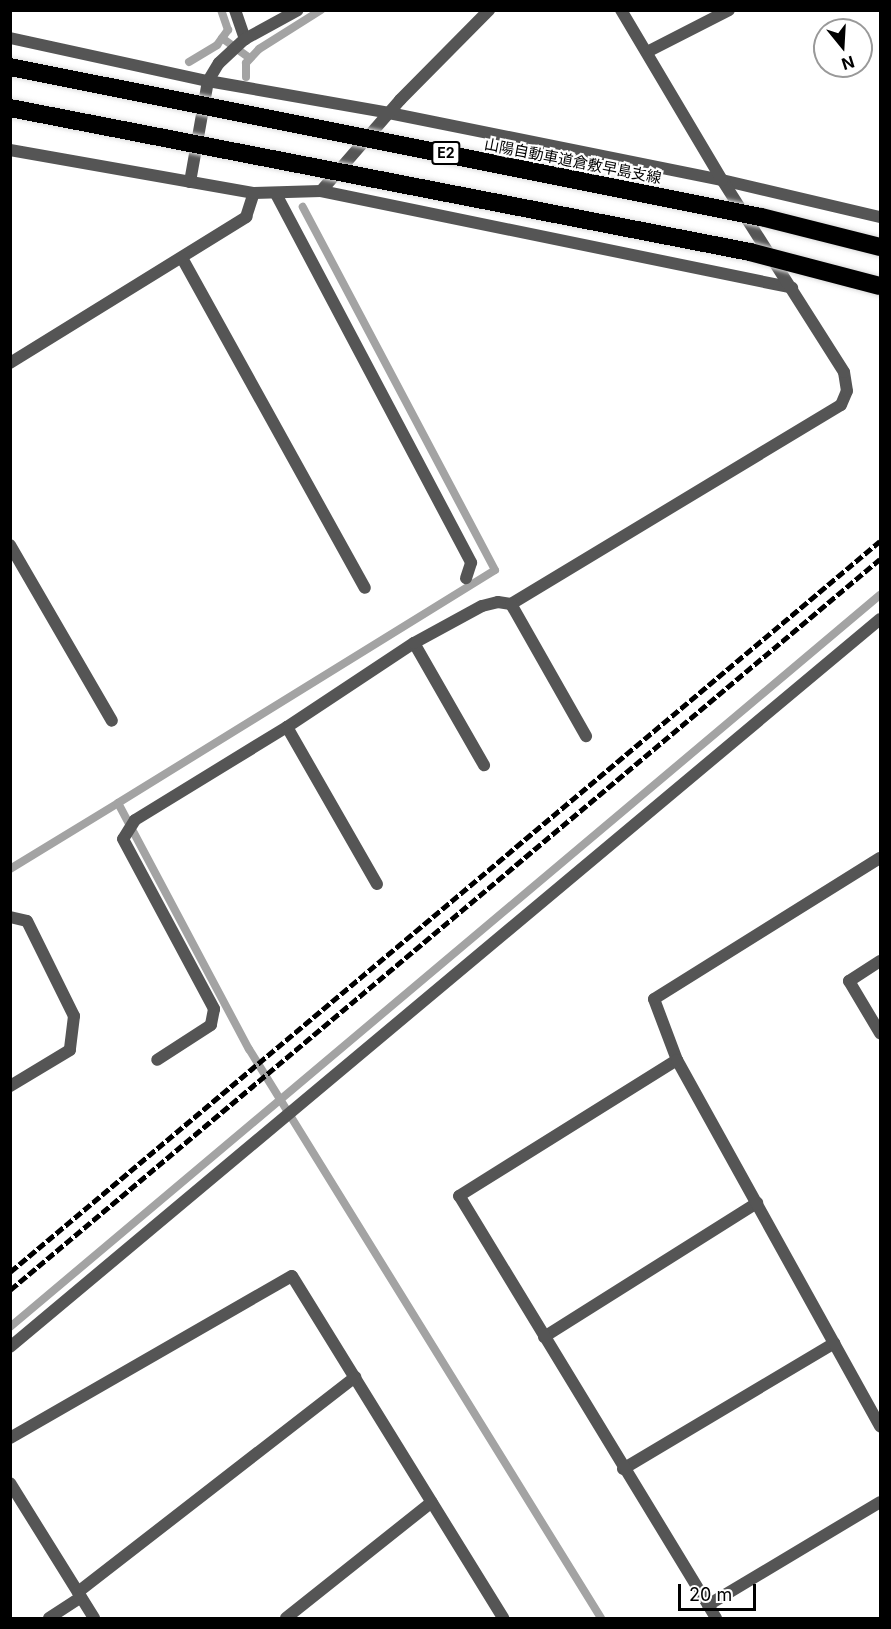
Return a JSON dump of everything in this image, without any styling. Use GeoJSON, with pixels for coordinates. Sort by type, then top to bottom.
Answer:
{"type":"FeatureCollection","features":[{"type":"Feature","properties":{"kind":"highway","name":"山陽自動車道倉敷早島支線"},"geometry":{"type":"LineString","coordinates":[[10,68],[749,214],[880,247]]}},
{"type":"Feature","properties":{"kind":"highway"},"geometry":{"type":"LineString","coordinates":[[10,108],[750,252],[880,286]]}},
{"type":"Feature","properties":{"kind":"street"},"geometry":{"type":"LineString","coordinates":[[235,10],[243,42]]}},
{"type":"Feature","properties":{"kind":"street"},"geometry":{"type":"LineString","coordinates":[[190,182],[208,81],[219,63],[243,42],[298,10]]}},
{"type":"Feature","properties":{"kind":"street"},"geometry":{"type":"LineString","coordinates":[[321,191],[389,113],[489,10]]}},
{"type":"Feature","properties":{"kind":"street"},"geometry":{"type":"LineString","coordinates":[[157,1059],[211,1025],[214,1009],[123,839],[135,820],[287,726],[414,643],[482,606],[498,602],[511,604],[841,405],[847,391],[844,372],[722,180],[621,10]]}},
{"type":"Feature","properties":{"kind":"street"},"geometry":{"type":"LineString","coordinates":[[647,52],[729,10]]}},
{"type":"Feature","properties":{"kind":"street"},"geometry":{"type":"LineString","coordinates":[[10,38],[208,81],[389,113],[722,180],[880,218]]}},
{"type":"Feature","properties":{"kind":"street"},"geometry":{"type":"LineString","coordinates":[[14,153],[254,194],[321,191],[792,288]]}},
{"type":"Feature","properties":{"kind":"street"},"geometry":{"type":"LineString","coordinates":[[10,363],[246,217],[254,194]]}},
{"type":"Feature","properties":{"kind":"street"},"geometry":{"type":"LineString","coordinates":[[276,194],[471,563],[466,578]]}},
{"type":"Feature","properties":{"kind":"street"},"geometry":{"type":"LineString","coordinates":[[182,258],[365,588]]}},
{"type":"Feature","properties":{"kind":"street"},"geometry":{"type":"LineString","coordinates":[[10,545],[112,721]]}},
{"type":"Feature","properties":{"kind":"street"},"geometry":{"type":"LineString","coordinates":[[511,604],[586,736]]}},
{"type":"Feature","properties":{"kind":"street"},"geometry":{"type":"LineString","coordinates":[[10,1347],[880,619]]}},
{"type":"Feature","properties":{"kind":"street"},"geometry":{"type":"LineString","coordinates":[[414,643],[484,765]]}},
{"type":"Feature","properties":{"kind":"street"},"geometry":{"type":"LineString","coordinates":[[287,726],[377,884]]}},
{"type":"Feature","properties":{"kind":"street"},"geometry":{"type":"LineString","coordinates":[[880,858],[654,999],[677,1060],[880,1426]]}},
{"type":"Feature","properties":{"kind":"street"},"geometry":{"type":"LineString","coordinates":[[10,917],[27,921],[74,1016],[69,1050],[10,1086]]}},
{"type":"Feature","properties":{"kind":"street"},"geometry":{"type":"LineString","coordinates":[[880,961],[849,981],[880,1033]]}},
{"type":"Feature","properties":{"kind":"street"},"geometry":{"type":"LineString","coordinates":[[677,1060],[459,1196],[623,1469],[716,1618]]}},
{"type":"Feature","properties":{"kind":"street"},"geometry":{"type":"LineString","coordinates":[[544,1337],[757,1203]]}},
{"type":"Feature","properties":{"kind":"street"},"geometry":{"type":"LineString","coordinates":[[10,1438],[291,1276],[503,1618]]}},
{"type":"Feature","properties":{"kind":"street"},"geometry":{"type":"LineString","coordinates":[[623,1469],[834,1343]]}},
{"type":"Feature","properties":{"kind":"street"},"geometry":{"type":"LineString","coordinates":[[49,1618],[355,1377]]}},
{"type":"Feature","properties":{"kind":"street"},"geometry":{"type":"LineString","coordinates":[[10,1484],[94,1618]]}},
{"type":"Feature","properties":{"kind":"street"},"geometry":{"type":"LineString","coordinates":[[286,1618],[432,1502]]}},
{"type":"Feature","properties":{"kind":"street"},"geometry":{"type":"LineString","coordinates":[[708,1605],[880,1502]]}},
{"type":"Feature","properties":{"kind":"waterway"},"geometry":{"type":"LineString","coordinates":[[189,62],[217,45],[228,30],[221,10]]}},
{"type":"Feature","properties":{"kind":"waterway"},"geometry":{"type":"LineString","coordinates":[[246,77],[246,63],[259,49],[321,10]]}},
{"type":"Feature","properties":{"kind":"waterway"},"geometry":{"type":"LineString","coordinates":[[222,38],[250,58]]}},
{"type":"Feature","properties":{"kind":"waterway"},"geometry":{"type":"LineString","coordinates":[[118,803],[495,570],[303,207]]}},
{"type":"Feature","properties":{"kind":"waterway"},"geometry":{"type":"LineString","coordinates":[[10,1327],[880,595]]}},
{"type":"Feature","properties":{"kind":"waterway"},"geometry":{"type":"LineString","coordinates":[[10,869],[118,803],[249,1049],[601,1618]]}},
{"type":"Feature","properties":{"kind":"railway"},"geometry":{"type":"LineString","coordinates":[[10,1272],[880,541]]}},
{"type":"Feature","properties":{"kind":"railway"},"geometry":{"type":"LineString","coordinates":[[10,1290],[880,559]]}}]}
